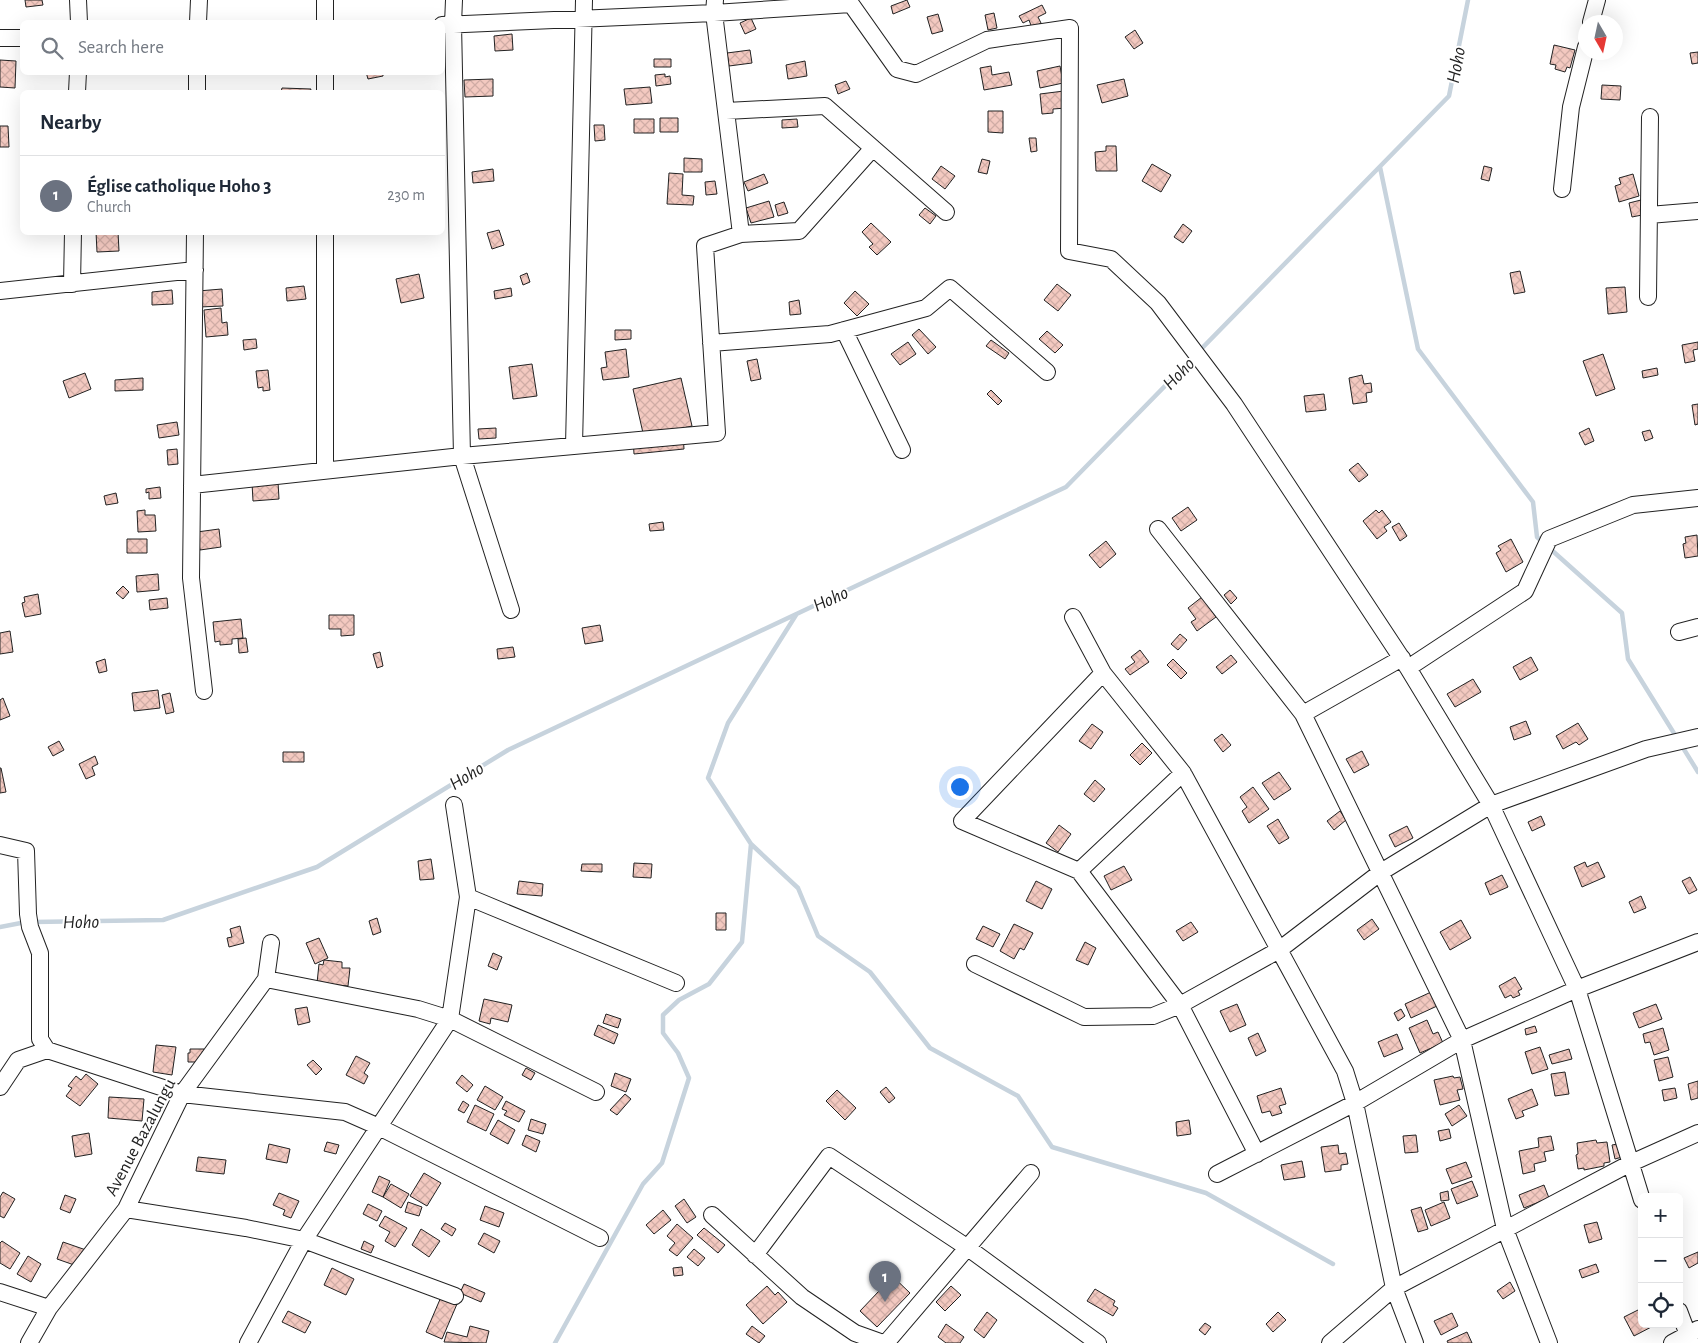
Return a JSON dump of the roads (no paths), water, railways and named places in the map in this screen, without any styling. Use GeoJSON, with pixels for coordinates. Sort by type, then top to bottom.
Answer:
{"type":"FeatureCollection","features":[{"type":"Feature","properties":{"kind":"street"},"geometry":{"type":"LineString","coordinates":[[78,0],[79,20]]}},
{"type":"Feature","properties":{"kind":"street"},"geometry":{"type":"LineString","coordinates":[[198,20],[199,0]]}},
{"type":"Feature","properties":{"kind":"street"},"geometry":{"type":"LineString","coordinates":[[325,0],[325,20]]}},
{"type":"Feature","properties":{"kind":"street"},"geometry":{"type":"LineString","coordinates":[[454,0],[448,24],[462,456],[511,610]]}},
{"type":"Feature","properties":{"kind":"street"},"geometry":{"type":"LineString","coordinates":[[574,446],[584,0]]}},
{"type":"Feature","properties":{"kind":"street"},"geometry":{"type":"LineString","coordinates":[[1594,15],[1597,0]]}},
{"type":"Feature","properties":{"kind":"street"},"geometry":{"type":"LineString","coordinates":[[448,24],[584,19],[715,6],[851,4],[897,69],[916,74],[988,40],[1070,28],[1069,251],[1111,259],[1158,303],[1234,404],[1405,663],[1491,805],[1577,989],[1629,1164],[1639,1193]]}},
{"type":"Feature","properties":{"kind":"street"},"geometry":{"type":"LineString","coordinates":[[715,6],[741,234]]}},
{"type":"Feature","properties":{"kind":"street"},"geometry":{"type":"LineString","coordinates":[[0,38],[20,38]]}},
{"type":"Feature","properties":{"kind":"street"},"geometry":{"type":"LineString","coordinates":[[1562,189],[1571,107],[1583,60]]}},
{"type":"Feature","properties":{"kind":"street"},"geometry":{"type":"LineString","coordinates":[[78,75],[78,90]]}},
{"type":"Feature","properties":{"kind":"street"},"geometry":{"type":"LineString","coordinates":[[197,90],[198,75]]}},
{"type":"Feature","properties":{"kind":"street"},"geometry":{"type":"LineString","coordinates":[[325,75],[325,90]]}},
{"type":"Feature","properties":{"kind":"street"},"geometry":{"type":"LineString","coordinates":[[726,111],[826,106],[946,212]]}},
{"type":"Feature","properties":{"kind":"street"},"geometry":{"type":"LineString","coordinates":[[1648,297],[1650,117]]}},
{"type":"Feature","properties":{"kind":"street"},"geometry":{"type":"LineString","coordinates":[[192,485],[462,456],[718,434],[706,246],[741,234],[799,231],[874,148]]}},
{"type":"Feature","properties":{"kind":"street"},"geometry":{"type":"LineString","coordinates":[[1649,215],[1698,211]]}},
{"type":"Feature","properties":{"kind":"street"},"geometry":{"type":"LineString","coordinates":[[72,284],[73,235]]}},
{"type":"Feature","properties":{"kind":"street"},"geometry":{"type":"LineString","coordinates":[[195,235],[191,578],[204,692]]}},
{"type":"Feature","properties":{"kind":"street"},"geometry":{"type":"LineString","coordinates":[[325,235],[325,471]]}},
{"type":"Feature","properties":{"kind":"street"},"geometry":{"type":"LineString","coordinates":[[0,291],[194,270]]}},
{"type":"Feature","properties":{"kind":"street"},"geometry":{"type":"LineString","coordinates":[[712,343],[830,334],[926,308],[950,288],[1047,372]]}},
{"type":"Feature","properties":{"kind":"street"},"geometry":{"type":"LineString","coordinates":[[844,330],[902,450]]}},
{"type":"Feature","properties":{"kind":"street"},"geometry":{"type":"LineString","coordinates":[[1303,714],[1405,663],[1525,591],[1547,544],[1633,505],[1698,498]]}},
{"type":"Feature","properties":{"kind":"street"},"geometry":{"type":"LineString","coordinates":[[1158,529],[1303,714],[1462,1040],[1505,1229],[1549,1343]]}},
{"type":"Feature","properties":{"kind":"street"},"geometry":{"type":"LineString","coordinates":[[1073,617],[1103,673],[1183,774],[1345,1071],[1355,1103],[1394,1288],[1415,1343]]}},
{"type":"Feature","properties":{"kind":"street"},"geometry":{"type":"LineString","coordinates":[[1679,632],[1698,627]]}},
{"type":"Feature","properties":{"kind":"street"},"geometry":{"type":"LineString","coordinates":[[1103,673],[962,821],[1079,871],[1180,1004],[1256,1154]]}},
{"type":"Feature","properties":{"kind":"street"},"geometry":{"type":"LineString","coordinates":[[975,964],[1084,1017],[1153,1016],[1180,1004],[1279,950],[1381,872],[1491,805],[1646,749],[1698,737]]}},
{"type":"Feature","properties":{"kind":"street"},"geometry":{"type":"LineString","coordinates":[[1079,871],[1183,774]]}},
{"type":"Feature","properties":{"kind":"street"},"geometry":{"type":"LineString","coordinates":[[248,1343],[304,1240],[450,1019],[468,897],[454,805]]}},
{"type":"Feature","properties":{"kind":"street"},"geometry":{"type":"LineString","coordinates":[[0,845],[26,851],[29,920],[40,953],[40,1039],[47,1050]]}},
{"type":"Feature","properties":{"kind":"street"},"geometry":{"type":"LineString","coordinates":[[468,897],[676,983]]}},
{"type":"Feature","properties":{"kind":"street"},"geometry":{"type":"LineString","coordinates":[[1217,1174],[1355,1103],[1462,1040],[1577,989],[1698,942]]}},
{"type":"Feature","properties":{"kind":"street","name":"Avenue Bazalungu"},"geometry":{"type":"LineString","coordinates":[[29,1343],[49,1308],[126,1209],[182,1094],[266,979],[271,943]]}},
{"type":"Feature","properties":{"kind":"street"},"geometry":{"type":"LineString","coordinates":[[266,979],[418,1008],[450,1019],[596,1092]]}},
{"type":"Feature","properties":{"kind":"street"},"geometry":{"type":"LineString","coordinates":[[0,1087],[18,1060],[47,1050],[182,1094],[345,1112],[379,1127],[600,1238]]}},
{"type":"Feature","properties":{"kind":"street"},"geometry":{"type":"LineString","coordinates":[[1330,1343],[1394,1288],[1629,1164],[1698,1133]]}},
{"type":"Feature","properties":{"kind":"street"},"geometry":{"type":"LineString","coordinates":[[755,1255],[829,1156],[968,1248],[1098,1343]]}},
{"type":"Feature","properties":{"kind":"street"},"geometry":{"type":"LineString","coordinates":[[712,1215],[802,1297],[855,1333],[884,1343],[1031,1173]]}},
{"type":"Feature","properties":{"kind":"street"},"geometry":{"type":"LineString","coordinates":[[126,1209],[246,1228],[304,1240],[455,1296]]}},
{"type":"Feature","properties":{"kind":"street"},"geometry":{"type":"LineString","coordinates":[[0,1292],[49,1308]]}},
{"type":"Feature","properties":{"kind":"street"},"geometry":{"type":"LineString","coordinates":[[1672,1343],[1692,1335],[1683,1318]]}},
{"type":"Feature","properties":{"kind":"waterway","name":"Hoho"},"geometry":{"type":"LineString","coordinates":[[33,922],[163,920],[317,867],[508,750],[1066,487],[1449,96],[1468,0]]}},
{"type":"Feature","properties":{"kind":"waterway"},"geometry":{"type":"LineString","coordinates":[[1380,167],[1418,349],[1533,502],[1537,537],[1622,613],[1628,659],[1698,772]]}},
{"type":"Feature","properties":{"kind":"waterway"},"geometry":{"type":"LineString","coordinates":[[796,615],[728,723],[708,778],[751,844],[798,888],[818,936],[870,972],[930,1048],[1018,1096],[1052,1147],[1206,1193],[1333,1264]]}},
{"type":"Feature","properties":{"kind":"waterway"},"geometry":{"type":"LineString","coordinates":[[555,1343],[643,1184],[662,1163],[689,1078],[678,1053],[663,1033],[663,1015],[679,1000],[709,984],[742,942],[751,844]]}},
{"type":"Feature","properties":{"kind":"waterway","name":"Hoho"},"geometry":{"type":"LineString","coordinates":[[0,927],[26,922]]}},
{"type":"Feature","properties":{"kind":"place","name":"Église catholique Hoho 3"},"geometry":{"type":"Point","coordinates":[885,1302]}}]}
